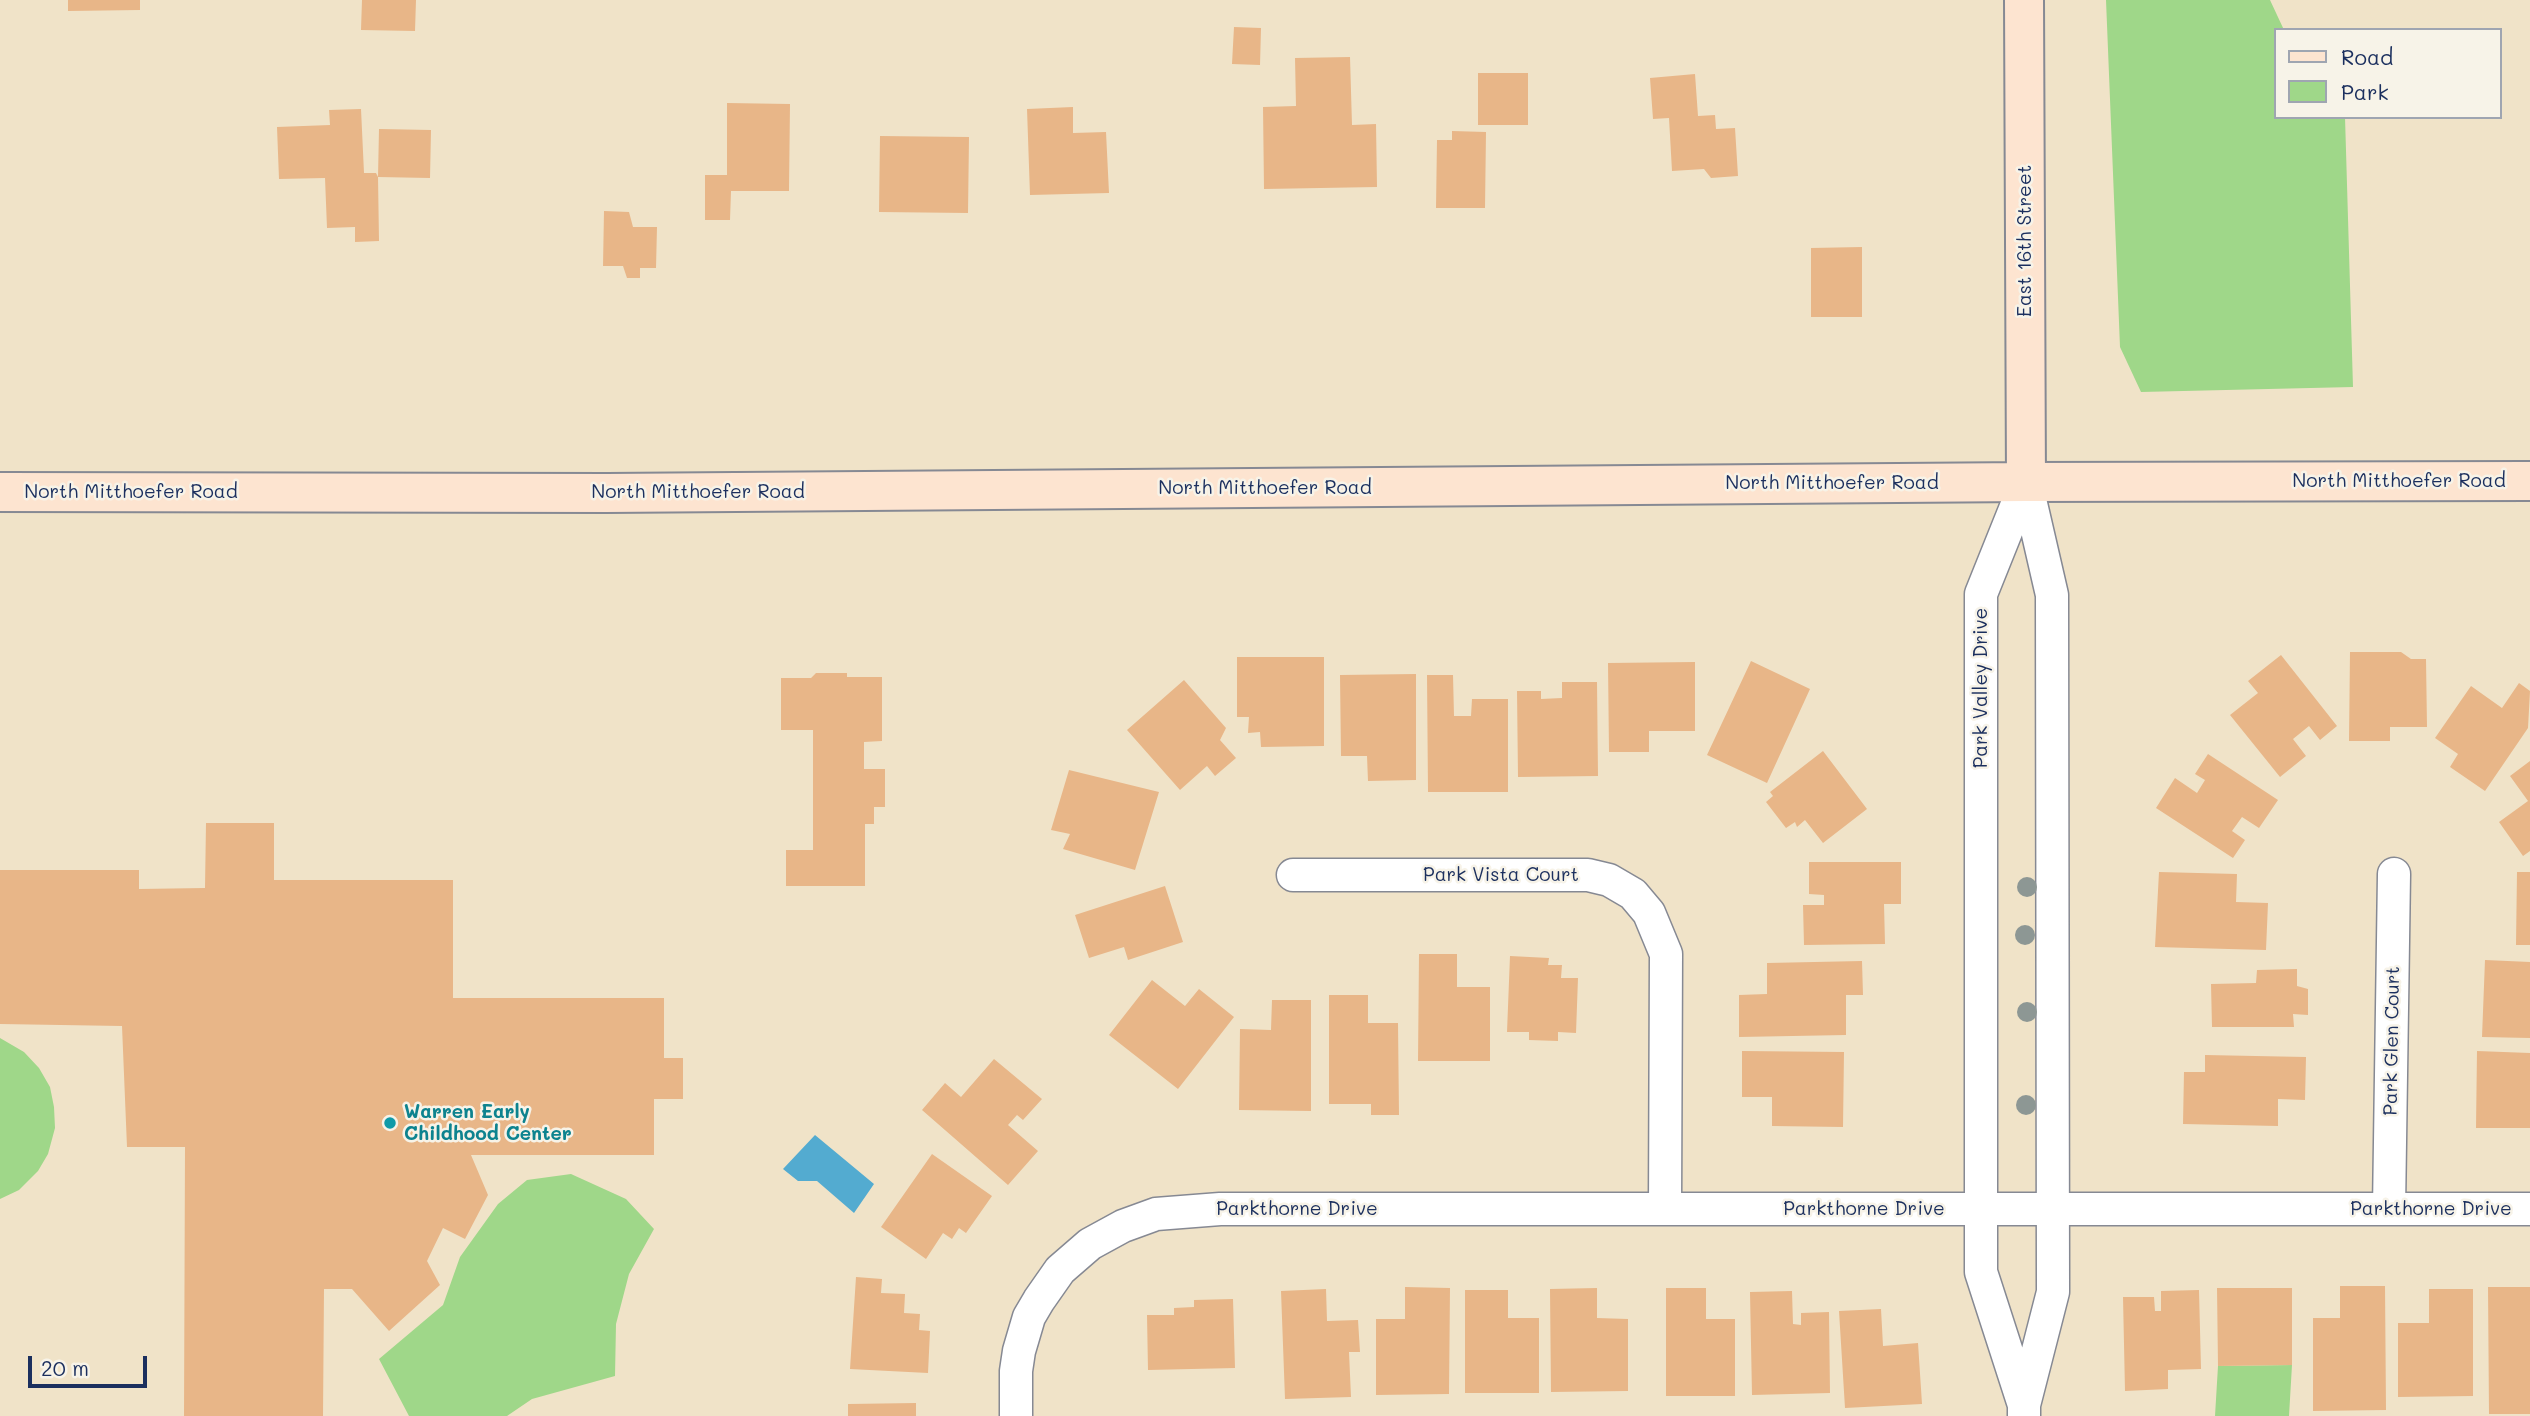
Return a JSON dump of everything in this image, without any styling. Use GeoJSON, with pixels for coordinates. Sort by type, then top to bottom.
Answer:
{"type":"FeatureCollection","features":[{"type":"Feature","properties":{"kind":"main road","name":"East 16th Street"},"geometry":{"type":"LineString","coordinates":[[2024,0],[2026,482]]}},
{"type":"Feature","properties":{"kind":"main road","name":"North Mitthoefer Road"},"geometry":{"type":"LineString","coordinates":[[0,492],[800,492],[2026,482],[2530,481]]}},
{"type":"Feature","properties":{"kind":"street","name":"Park Valley Drive"},"geometry":{"type":"LineString","coordinates":[[2024,1410],[2053,1293],[2052,595],[2026,482]]}},
{"type":"Feature","properties":{"kind":"street","name":"Park Valley Drive"},"geometry":{"type":"LineString","coordinates":[[2024,1410],[1981,1272],[1981,594],[2026,482]]}},
{"type":"Feature","properties":{"kind":"street","name":"Park Glen Court"},"geometry":{"type":"LineString","coordinates":[[2389,1209],[2394,874]]}},
{"type":"Feature","properties":{"kind":"street","name":"Park Vista Court"},"geometry":{"type":"LineString","coordinates":[[1293,875],[1588,875],[1609,880],[1633,894],[1649,913],[1666,954],[1665,1209]]}},
{"type":"Feature","properties":{"kind":"street","name":"Parkthorne Drive"},"geometry":{"type":"LineString","coordinates":[[1016,1416],[1016,1371],[1023,1334],[1039,1300],[1060,1270],[1090,1244],[1139,1219],[1156,1214],[1197,1209],[2530,1209]]}},
{"type":"Feature","properties":{"kind":"green space"},"geometry":{"type":"Polygon","coordinates":[[[2106,0],[2270,0],[2283,28],[2274,28],[2274,119],[2345,119],[2353,387],[2141,392],[2120,347],[2106,0]]]}},
{"type":"Feature","properties":{"kind":"green space"},"geometry":{"type":"Polygon","coordinates":[[[0,1038],[24,1052],[39,1068],[50,1087],[55,1128],[48,1154],[38,1171],[19,1190],[0,1199],[0,1038]]]}},
{"type":"Feature","properties":{"kind":"green space"},"geometry":{"type":"Polygon","coordinates":[[[571,1174],[626,1199],[654,1229],[629,1274],[616,1324],[615,1376],[532,1399],[507,1416],[409,1416],[379,1359],[443,1305],[460,1257],[498,1204],[527,1180],[571,1174]]]}},
{"type":"Feature","properties":{"kind":"green space"},"geometry":{"type":"Polygon","coordinates":[[[2292,1365],[2289,1416],[2215,1416],[2218,1366],[2292,1365]]]}},
{"type":"Feature","properties":{"kind":"water"},"geometry":{"type":"Polygon","coordinates":[[[815,1135],[874,1184],[854,1213],[817,1181],[798,1181],[783,1169],[815,1135]]]}},
{"type":"Feature","properties":{"kind":"building"},"geometry":{"type":"Polygon","coordinates":[[[68,0],[140,0],[140,10],[68,11],[68,0]]]}},
{"type":"Feature","properties":{"kind":"building"},"geometry":{"type":"Polygon","coordinates":[[[362,0],[416,0],[415,31],[361,30],[362,0]]]}},
{"type":"Feature","properties":{"kind":"building"},"geometry":{"type":"Polygon","coordinates":[[[1234,27],[1261,28],[1260,65],[1232,64],[1234,27]]]}},
{"type":"Feature","properties":{"kind":"building"},"geometry":{"type":"Polygon","coordinates":[[[1350,57],[1352,125],[1376,124],[1377,187],[1264,189],[1263,107],[1296,106],[1295,58],[1350,57]]]}},
{"type":"Feature","properties":{"kind":"building"},"geometry":{"type":"Polygon","coordinates":[[[1478,73],[1528,73],[1528,125],[1478,125],[1478,73]]]}},
{"type":"Feature","properties":{"kind":"building"},"geometry":{"type":"Polygon","coordinates":[[[1695,74],[1698,116],[1715,115],[1716,129],[1735,128],[1738,176],[1711,178],[1704,169],[1672,171],[1669,118],[1653,119],[1650,78],[1695,74]]]}},
{"type":"Feature","properties":{"kind":"building"},"geometry":{"type":"Polygon","coordinates":[[[727,103],[790,104],[789,191],[731,191],[730,220],[705,220],[705,175],[727,175],[727,103]]]}},
{"type":"Feature","properties":{"kind":"building"},"geometry":{"type":"Polygon","coordinates":[[[1073,107],[1073,133],[1106,132],[1109,193],[1030,195],[1027,109],[1073,107]]]}},
{"type":"Feature","properties":{"kind":"building"},"geometry":{"type":"Polygon","coordinates":[[[361,109],[364,173],[376,173],[378,177],[379,241],[355,242],[355,227],[327,228],[325,178],[279,179],[277,127],[330,125],[329,110],[361,109]]]}},
{"type":"Feature","properties":{"kind":"building"},"geometry":{"type":"Polygon","coordinates":[[[379,129],[431,130],[430,178],[378,177],[379,129]]]}},
{"type":"Feature","properties":{"kind":"building"},"geometry":{"type":"Polygon","coordinates":[[[1452,131],[1486,132],[1485,208],[1436,208],[1437,140],[1452,140],[1452,131]]]}},
{"type":"Feature","properties":{"kind":"building"},"geometry":{"type":"Polygon","coordinates":[[[880,136],[969,137],[968,213],[879,212],[880,136]]]}},
{"type":"Feature","properties":{"kind":"building"},"geometry":{"type":"Polygon","coordinates":[[[604,211],[629,212],[633,227],[657,227],[656,268],[640,268],[640,278],[627,278],[623,266],[603,266],[604,211]]]}},
{"type":"Feature","properties":{"kind":"building"},"geometry":{"type":"Polygon","coordinates":[[[1862,247],[1862,317],[1811,317],[1811,248],[1862,247]]]}},
{"type":"Feature","properties":{"kind":"building"},"geometry":{"type":"Polygon","coordinates":[[[2350,652],[2401,652],[2411,659],[2426,659],[2427,727],[2390,727],[2390,741],[2349,741],[2350,652]]]}},
{"type":"Feature","properties":{"kind":"building"},"geometry":{"type":"Polygon","coordinates":[[[2281,655],[2337,726],[2320,740],[2309,726],[2293,739],[2306,756],[2280,777],[2230,715],[2258,693],[2248,681],[2281,655]]]}},
{"type":"Feature","properties":{"kind":"building"},"geometry":{"type":"Polygon","coordinates":[[[1237,657],[1324,657],[1324,746],[1261,747],[1260,732],[1248,733],[1249,717],[1237,717],[1237,657]]]}},
{"type":"Feature","properties":{"kind":"building"},"geometry":{"type":"Polygon","coordinates":[[[1751,661],[1810,689],[1767,783],[1707,755],[1751,661]]]}},
{"type":"Feature","properties":{"kind":"building"},"geometry":{"type":"Polygon","coordinates":[[[1695,662],[1695,731],[1649,731],[1649,752],[1609,752],[1608,663],[1695,662]]]}},
{"type":"Feature","properties":{"kind":"building"},"geometry":{"type":"Polygon","coordinates":[[[816,673],[847,673],[847,677],[882,677],[882,741],[864,742],[864,769],[885,769],[885,807],[874,807],[874,824],[865,824],[865,886],[786,886],[786,850],[813,850],[813,730],[781,730],[781,678],[811,678],[816,673]]]}},
{"type":"Feature","properties":{"kind":"building"},"geometry":{"type":"Polygon","coordinates":[[[1416,674],[1416,780],[1368,781],[1367,756],[1341,756],[1340,675],[1416,674]]]}},
{"type":"Feature","properties":{"kind":"building"},"geometry":{"type":"Polygon","coordinates":[[[1427,675],[1453,675],[1454,716],[1471,716],[1472,699],[1508,699],[1508,792],[1428,792],[1427,675]]]}},
{"type":"Feature","properties":{"kind":"building"},"geometry":{"type":"Polygon","coordinates":[[[1184,680],[1226,728],[1220,740],[1236,758],[1215,776],[1207,766],[1180,790],[1127,730],[1184,680]]]}},
{"type":"Feature","properties":{"kind":"building"},"geometry":{"type":"Polygon","coordinates":[[[1562,682],[1597,682],[1598,776],[1518,777],[1517,691],[1541,691],[1541,699],[1562,698],[1562,682]]]}},
{"type":"Feature","properties":{"kind":"building"},"geometry":{"type":"Polygon","coordinates":[[[2519,683],[2530,691],[2528,728],[2485,791],[2450,767],[2458,754],[2435,738],[2471,686],[2502,708],[2519,683]]]}},
{"type":"Feature","properties":{"kind":"building"},"geometry":{"type":"Polygon","coordinates":[[[1823,751],[1867,809],[1823,843],[1805,820],[1797,827],[1795,822],[1786,828],[1766,802],[1773,796],[1770,792],[1823,751]]]}},
{"type":"Feature","properties":{"kind":"building"},"geometry":{"type":"Polygon","coordinates":[[[2208,754],[2278,800],[2259,828],[2242,817],[2232,831],[2245,840],[2233,858],[2156,808],[2175,778],[2197,793],[2205,780],[2195,774],[2208,754]]]}},
{"type":"Feature","properties":{"kind":"building"},"geometry":{"type":"Polygon","coordinates":[[[2530,761],[2530,851],[2523,856],[2499,822],[2528,801],[2510,776],[2530,761]]]}},
{"type":"Feature","properties":{"kind":"building"},"geometry":{"type":"Polygon","coordinates":[[[1069,770],[1159,792],[1135,870],[1063,849],[1070,834],[1051,830],[1069,770]]]}},
{"type":"Feature","properties":{"kind":"building","name":"Warren Early Childhood Center"},"geometry":{"type":"Polygon","coordinates":[[[206,823],[274,823],[274,880],[453,880],[453,998],[664,998],[664,1058],[683,1058],[683,1099],[654,1099],[654,1155],[471,1155],[488,1195],[465,1239],[443,1228],[427,1261],[440,1285],[389,1331],[352,1289],[324,1289],[323,1416],[184,1416],[185,1147],[127,1147],[122,1026],[0,1024],[0,870],[139,870],[139,889],[205,888],[206,823]]]}},
{"type":"Feature","properties":{"kind":"building"},"geometry":{"type":"Polygon","coordinates":[[[1809,862],[1901,862],[1901,904],[1884,904],[1885,944],[1804,945],[1803,905],[1824,905],[1824,895],[1809,894],[1809,862]]]}},
{"type":"Feature","properties":{"kind":"building"},"geometry":{"type":"Polygon","coordinates":[[[2159,872],[2237,874],[2236,902],[2268,903],[2266,950],[2155,947],[2159,872]]]}},
{"type":"Feature","properties":{"kind":"building"},"geometry":{"type":"Polygon","coordinates":[[[2517,872],[2530,872],[2530,945],[2516,945],[2517,872]]]}},
{"type":"Feature","properties":{"kind":"building"},"geometry":{"type":"Polygon","coordinates":[[[1165,886],[1183,942],[1128,960],[1124,947],[1089,958],[1075,915],[1165,886]]]}},
{"type":"Feature","properties":{"kind":"building"},"geometry":{"type":"Polygon","coordinates":[[[1419,954],[1457,954],[1457,987],[1490,987],[1490,1061],[1418,1061],[1419,954]]]}},
{"type":"Feature","properties":{"kind":"building"},"geometry":{"type":"Polygon","coordinates":[[[1510,956],[1549,958],[1548,965],[1562,965],[1561,978],[1578,978],[1576,1033],[1558,1032],[1558,1041],[1529,1040],[1529,1032],[1507,1032],[1510,956]]]}},
{"type":"Feature","properties":{"kind":"building"},"geometry":{"type":"Polygon","coordinates":[[[2485,960],[2530,962],[2530,1038],[2482,1037],[2485,960]]]}},
{"type":"Feature","properties":{"kind":"building"},"geometry":{"type":"Polygon","coordinates":[[[1862,961],[1863,995],[1846,995],[1846,1035],[1739,1037],[1739,995],[1767,994],[1767,963],[1862,961]]]}},
{"type":"Feature","properties":{"kind":"building"},"geometry":{"type":"Polygon","coordinates":[[[2297,969],[2297,986],[2308,989],[2308,1015],[2293,1014],[2294,1027],[2212,1027],[2211,984],[2256,983],[2257,970],[2297,969]]]}},
{"type":"Feature","properties":{"kind":"building"},"geometry":{"type":"Polygon","coordinates":[[[1152,980],[1185,1006],[1199,989],[1234,1017],[1178,1089],[1109,1035],[1152,980]]]}},
{"type":"Feature","properties":{"kind":"building"},"geometry":{"type":"Polygon","coordinates":[[[1329,995],[1368,995],[1368,1023],[1398,1023],[1399,1115],[1371,1115],[1371,1104],[1329,1104],[1329,995]]]}},
{"type":"Feature","properties":{"kind":"building"},"geometry":{"type":"Polygon","coordinates":[[[1272,1000],[1311,1000],[1311,1111],[1239,1110],[1240,1029],[1271,1030],[1272,1000]]]}},
{"type":"Feature","properties":{"kind":"building"},"geometry":{"type":"Polygon","coordinates":[[[1742,1051],[1844,1052],[1843,1127],[1772,1126],[1772,1097],[1742,1097],[1742,1051]]]}},
{"type":"Feature","properties":{"kind":"building"},"geometry":{"type":"Polygon","coordinates":[[[2477,1051],[2530,1053],[2530,1128],[2476,1128],[2477,1051]]]}},
{"type":"Feature","properties":{"kind":"building"},"geometry":{"type":"Polygon","coordinates":[[[2205,1055],[2306,1057],[2305,1100],[2278,1099],[2278,1126],[2183,1124],[2184,1072],[2205,1072],[2205,1055]]]}},
{"type":"Feature","properties":{"kind":"building"},"geometry":{"type":"Polygon","coordinates":[[[994,1059],[1042,1099],[1023,1120],[1017,1115],[1008,1125],[1038,1151],[1008,1185],[922,1110],[945,1083],[961,1097],[994,1059]]]}},
{"type":"Feature","properties":{"kind":"building"},"geometry":{"type":"Polygon","coordinates":[[[932,1154],[992,1196],[966,1233],[959,1228],[952,1239],[943,1233],[926,1259],[881,1227],[932,1154]]]}},
{"type":"Feature","properties":{"kind":"building"},"geometry":{"type":"Polygon","coordinates":[[[856,1277],[882,1279],[881,1293],[905,1294],[904,1313],[920,1314],[919,1330],[930,1331],[928,1373],[850,1369],[856,1277]]]}},
{"type":"Feature","properties":{"kind":"building"},"geometry":{"type":"Polygon","coordinates":[[[2340,1286],[2385,1286],[2386,1410],[2313,1411],[2313,1318],[2340,1318],[2340,1286]]]}},
{"type":"Feature","properties":{"kind":"building"},"geometry":{"type":"Polygon","coordinates":[[[1405,1287],[1450,1288],[1449,1394],[1376,1395],[1376,1319],[1405,1319],[1405,1287]]]}},
{"type":"Feature","properties":{"kind":"building"},"geometry":{"type":"Polygon","coordinates":[[[2488,1287],[2530,1287],[2530,1414],[2489,1414],[2488,1287]]]}},
{"type":"Feature","properties":{"kind":"building"},"geometry":{"type":"Polygon","coordinates":[[[1597,1288],[1597,1318],[1628,1319],[1628,1391],[1551,1392],[1550,1289],[1597,1288]]]}},
{"type":"Feature","properties":{"kind":"building"},"geometry":{"type":"Polygon","coordinates":[[[1666,1288],[1706,1288],[1706,1319],[1735,1319],[1735,1396],[1666,1396],[1666,1288]]]}},
{"type":"Feature","properties":{"kind":"building"},"geometry":{"type":"Polygon","coordinates":[[[2217,1288],[2292,1288],[2292,1365],[2218,1366],[2217,1288]]]}},
{"type":"Feature","properties":{"kind":"building"},"geometry":{"type":"Polygon","coordinates":[[[1326,1289],[1327,1321],[1358,1320],[1360,1352],[1349,1352],[1351,1397],[1285,1399],[1281,1291],[1326,1289]]]}},
{"type":"Feature","properties":{"kind":"building"},"geometry":{"type":"Polygon","coordinates":[[[2429,1289],[2473,1289],[2473,1396],[2398,1397],[2398,1323],[2429,1323],[2429,1289]]]}},
{"type":"Feature","properties":{"kind":"building"},"geometry":{"type":"Polygon","coordinates":[[[1465,1290],[1508,1290],[1508,1318],[1539,1318],[1539,1393],[1465,1393],[1465,1290]]]}},
{"type":"Feature","properties":{"kind":"building"},"geometry":{"type":"Polygon","coordinates":[[[2199,1290],[2201,1369],[2168,1370],[2168,1389],[2125,1391],[2123,1297],[2154,1297],[2155,1311],[2161,1311],[2161,1291],[2199,1290]]]}},
{"type":"Feature","properties":{"kind":"building"},"geometry":{"type":"Polygon","coordinates":[[[1792,1291],[1793,1324],[1801,1325],[1801,1313],[1829,1312],[1830,1393],[1752,1395],[1750,1292],[1792,1291]]]}},
{"type":"Feature","properties":{"kind":"building"},"geometry":{"type":"Polygon","coordinates":[[[1233,1299],[1235,1368],[1148,1370],[1147,1315],[1174,1315],[1174,1308],[1194,1307],[1194,1300],[1233,1299]]]}},
{"type":"Feature","properties":{"kind":"building"},"geometry":{"type":"Polygon","coordinates":[[[1881,1309],[1883,1346],[1918,1343],[1922,1404],[1845,1408],[1839,1311],[1881,1309]]]}},
{"type":"Feature","properties":{"kind":"building"},"geometry":{"type":"Polygon","coordinates":[[[916,1403],[916,1416],[848,1416],[848,1404],[916,1403]]]}},
{"type":"Feature","properties":{"kind":"place","name":"Warren Early Childhood Center"},"geometry":{"type":"Point","coordinates":[390,1123]}}]}
